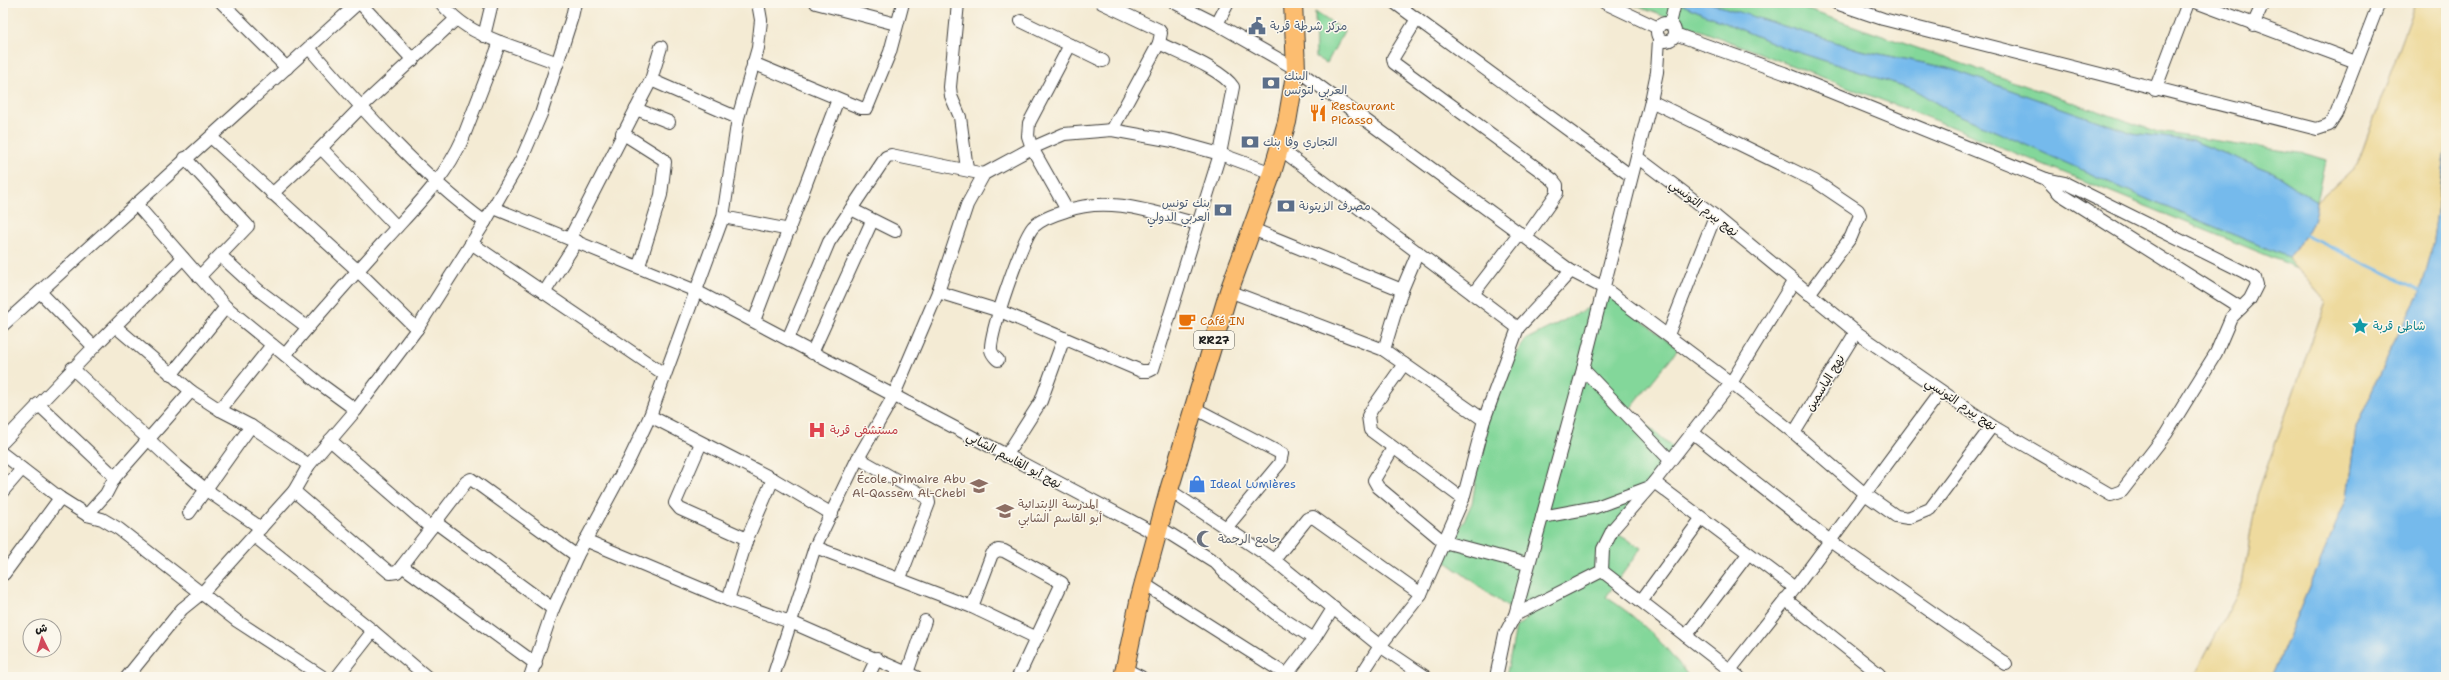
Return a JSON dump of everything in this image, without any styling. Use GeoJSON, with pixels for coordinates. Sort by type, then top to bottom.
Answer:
{"type":"FeatureCollection","features":[{"type":"Feature","properties":{"kind":"highway","name":"RR27"},"geometry":{"type":"LineString","coordinates":[[1130,674],[1144,584],[1169,490],[1229,291],[1250,228],[1272,173],[1287,122],[1296,69],[1293,3]]}},
{"type":"Feature","properties":{"kind":"street"},"geometry":{"type":"LineString","coordinates":[[222,3],[287,68]]}},
{"type":"Feature","properties":{"kind":"street"},"geometry":{"type":"LineString","coordinates":[[3,325],[185,158],[212,138],[359,3],[413,60]]}},
{"type":"Feature","properties":{"kind":"street"},"geometry":{"type":"LineString","coordinates":[[441,3],[455,20],[484,36],[558,63]]}},
{"type":"Feature","properties":{"kind":"street"},"geometry":{"type":"LineString","coordinates":[[484,36],[492,3]]}},
{"type":"Feature","properties":{"kind":"street"},"geometry":{"type":"LineString","coordinates":[[127,677],[182,609],[203,592],[294,491],[309,465],[356,410],[417,329],[470,243],[494,208],[522,158],[541,114],[572,17],[574,3]]}},
{"type":"Feature","properties":{"kind":"street"},"geometry":{"type":"LineString","coordinates":[[530,677],[536,664],[553,609],[576,556],[630,458],[650,416],[664,374],[723,217],[738,118],[754,63],[760,31],[758,3]]}},
{"type":"Feature","properties":{"kind":"street"},"geometry":{"type":"LineString","coordinates":[[816,3],[842,7],[896,24]]}},
{"type":"Feature","properties":{"kind":"street"},"geometry":{"type":"LineString","coordinates":[[754,63],[838,99],[861,108],[867,108],[890,52],[896,24],[903,3]]}},
{"type":"Feature","properties":{"kind":"street"},"geometry":{"type":"LineString","coordinates":[[958,3],[950,87],[951,96],[960,117],[967,169]]}},
{"type":"Feature","properties":{"kind":"street"},"geometry":{"type":"LineString","coordinates":[[1102,3],[1159,30],[1161,33],[1159,43],[1112,130]]}},
{"type":"Feature","properties":{"kind":"street"},"geometry":{"type":"LineString","coordinates":[[1176,3],[1217,24],[1296,69],[1571,271],[1604,288],[1731,383],[1794,433],[1865,494],[1896,516],[1908,518],[1921,514],[1930,509],[1992,426]]}},
{"type":"Feature","properties":{"kind":"street"},"geometry":{"type":"LineString","coordinates":[[1217,24],[1228,3]]}},
{"type":"Feature","properties":{"kind":"street"},"geometry":{"type":"LineString","coordinates":[[1396,3],[1631,176]]}},
{"type":"Feature","properties":{"kind":"street"},"geometry":{"type":"LineString","coordinates":[[1605,3],[1667,31],[1784,73],[2046,179],[2066,183],[2197,247],[2255,278],[2257,285],[2250,300],[2241,308],[2060,194],[2046,179]]}},
{"type":"Feature","properties":{"kind":"street"},"geometry":{"type":"LineString","coordinates":[[1496,677],[1505,634],[1515,615],[1527,564],[1583,369],[1631,176],[1652,101],[1657,72],[1675,3]]}},
{"type":"Feature","properties":{"kind":"street"},"geometry":{"type":"LineString","coordinates":[[1836,3],[1883,19],[2308,129],[2321,129],[2329,125],[2333,119],[2380,3]]}},
{"type":"Feature","properties":{"kind":"street"},"geometry":{"type":"LineString","coordinates":[[2155,90],[2188,3]]}},
{"type":"Feature","properties":{"kind":"street"},"geometry":{"type":"LineString","coordinates":[[2198,3],[2356,62]]}},
{"type":"Feature","properties":{"kind":"street"},"geometry":{"type":"LineString","coordinates":[[2254,25],[2263,3]]}},
{"type":"Feature","properties":{"kind":"street"},"geometry":{"type":"LineString","coordinates":[[1417,19],[1393,58],[1394,63],[1558,185],[1558,193],[1473,294]]}},
{"type":"Feature","properties":{"kind":"street"},"geometry":{"type":"LineString","coordinates":[[272,194],[321,148],[361,107],[455,20]]}},
{"type":"Feature","properties":{"kind":"street"},"geometry":{"type":"LineString","coordinates":[[1021,21],[1102,61]]}},
{"type":"Feature","properties":{"kind":"street"},"geometry":{"type":"LineString","coordinates":[[285,355],[307,327],[437,182],[456,153],[463,138],[500,42]]}},
{"type":"Feature","properties":{"kind":"street"},"geometry":{"type":"LineString","coordinates":[[938,292],[1000,311],[1140,371],[1149,371],[1153,369],[1220,154],[1233,87],[1229,80],[1159,43]]}},
{"type":"Feature","properties":{"kind":"street"},"geometry":{"type":"LineString","coordinates":[[1067,210],[1032,148],[1028,136],[1029,124],[1070,45]]}},
{"type":"Feature","properties":{"kind":"street"},"geometry":{"type":"LineString","coordinates":[[544,293],[574,239],[622,133],[651,80],[661,47]]}},
{"type":"Feature","properties":{"kind":"street"},"geometry":{"type":"LineString","coordinates":[[309,48],[361,107],[437,182],[485,222]]}},
{"type":"Feature","properties":{"kind":"street"},"geometry":{"type":"LineString","coordinates":[[651,80],[738,118]]}},
{"type":"Feature","properties":{"kind":"street"},"geometry":{"type":"LineString","coordinates":[[754,321],[790,230],[838,99]]}},
{"type":"Feature","properties":{"kind":"street"},"geometry":{"type":"LineString","coordinates":[[1652,101],[1815,181],[1858,210],[1860,215],[1856,229],[1809,294]]}},
{"type":"Feature","properties":{"kind":"street"},"geometry":{"type":"LineString","coordinates":[[636,109],[669,122]]}},
{"type":"Feature","properties":{"kind":"street"},"geometry":{"type":"LineString","coordinates":[[773,677],[792,623],[815,548],[858,458],[892,397],[938,292],[962,217],[975,188],[984,174],[1032,148],[1064,134],[1112,130],[1173,141],[1220,154],[1272,173]]}},
{"type":"Feature","properties":{"kind":"street"},"geometry":{"type":"LineString","coordinates":[[622,133],[663,159],[665,162],[661,195],[639,266]]}},
{"type":"Feature","properties":{"kind":"street"},"geometry":{"type":"LineString","coordinates":[[212,138],[358,271],[417,329]]}},
{"type":"Feature","properties":{"kind":"street"},"geometry":{"type":"LineString","coordinates":[[321,148],[397,227]]}},
{"type":"Feature","properties":{"kind":"street"},"geometry":{"type":"LineString","coordinates":[[1279,148],[1518,328]]}},
{"type":"Feature","properties":{"kind":"street"},"geometry":{"type":"LineString","coordinates":[[788,339],[821,258],[851,209],[888,156],[967,169],[984,174]]}},
{"type":"Feature","properties":{"kind":"street","name":"نهج بيرم التونسي"},"geometry":{"type":"LineString","coordinates":[[1637,157],[1715,216],[1793,282],[1856,332],[1992,426],[2106,494],[2117,495],[2136,475],[2166,434],[2216,353],[2230,318],[2241,308]]}},
{"type":"Feature","properties":{"kind":"street"},"geometry":{"type":"LineString","coordinates":[[185,158],[248,224],[248,228],[199,277]]}},
{"type":"Feature","properties":{"kind":"street"},"geometry":{"type":"LineString","coordinates":[[998,360],[994,357],[991,350],[1000,311],[1027,236],[1034,226],[1067,210],[1104,203],[1198,224]]}},
{"type":"Feature","properties":{"kind":"street"},"geometry":{"type":"LineString","coordinates":[[136,204],[226,307],[272,345],[356,410]]}},
{"type":"Feature","properties":{"kind":"street","name":"نهج أبو القاسم الشابي"},"geometry":{"type":"LineString","coordinates":[[494,208],[574,239],[696,291],[788,339],[892,397],[1006,456],[1158,531],[1215,562],[1225,573],[1276,614],[1314,639]]}},
{"type":"Feature","properties":{"kind":"street"},"geometry":{"type":"LineString","coordinates":[[851,209],[872,221],[895,231]]}},
{"type":"Feature","properties":{"kind":"street"},"geometry":{"type":"LineString","coordinates":[[1668,335],[1715,216]]}},
{"type":"Feature","properties":{"kind":"street"},"geometry":{"type":"LineString","coordinates":[[723,217],[790,230]]}},
{"type":"Feature","properties":{"kind":"street"},"geometry":{"type":"LineString","coordinates":[[812,352],[872,221]]}},
{"type":"Feature","properties":{"kind":"street"},"geometry":{"type":"LineString","coordinates":[[1250,228],[1402,290]]}},
{"type":"Feature","properties":{"kind":"street"},"geometry":{"type":"LineString","coordinates":[[470,243],[664,374]]}},
{"type":"Feature","properties":{"kind":"street"},"geometry":{"type":"LineString","coordinates":[[1384,350],[1402,290],[1418,252]]}},
{"type":"Feature","properties":{"kind":"street"},"geometry":{"type":"LineString","coordinates":[[221,256],[257,289],[307,327]]}},
{"type":"Feature","properties":{"kind":"street"},"geometry":{"type":"LineString","coordinates":[[3,442],[72,368],[116,327],[183,258]]}},
{"type":"Feature","properties":{"kind":"street"},"geometry":{"type":"LineString","coordinates":[[1360,677],[1380,646],[1421,594],[1463,499],[1484,420],[1518,328],[1571,271]]}},
{"type":"Feature","properties":{"kind":"street"},"geometry":{"type":"LineString","coordinates":[[1602,571],[1603,549],[1606,539],[1652,484],[1731,383],[1793,282]]}},
{"type":"Feature","properties":{"kind":"street"},"geometry":{"type":"LineString","coordinates":[[1229,291],[1384,350],[1484,420]]}},
{"type":"Feature","properties":{"kind":"street"},"geometry":{"type":"LineString","coordinates":[[40,292],[94,347]]}},
{"type":"Feature","properties":{"kind":"street"},"geometry":{"type":"LineString","coordinates":[[172,374],[226,307]]}},
{"type":"Feature","properties":{"kind":"street"},"geometry":{"type":"LineString","coordinates":[[116,327],[191,391],[220,410],[251,426],[309,465]]}},
{"type":"Feature","properties":{"kind":"street","name":"نهج الياسمين"},"geometry":{"type":"LineString","coordinates":[[1794,433],[1856,332]]}},
{"type":"Feature","properties":{"kind":"street"},"geometry":{"type":"LineString","coordinates":[[1006,456],[1041,401],[1064,338]]}},
{"type":"Feature","properties":{"kind":"street"},"geometry":{"type":"LineString","coordinates":[[220,410],[272,345]]}},
{"type":"Feature","properties":{"kind":"street"},"geometry":{"type":"LineString","coordinates":[[1404,364],[1368,416],[1370,430],[1463,499]]}},
{"type":"Feature","properties":{"kind":"street"},"geometry":{"type":"LineString","coordinates":[[72,368],[148,440],[427,677]]}},
{"type":"Feature","properties":{"kind":"street"},"geometry":{"type":"LineString","coordinates":[[1583,369],[1670,460]]}},
{"type":"Feature","properties":{"kind":"street"},"geometry":{"type":"LineString","coordinates":[[87,515],[106,494],[115,477],[191,391]]}},
{"type":"Feature","properties":{"kind":"street"},"geometry":{"type":"LineString","coordinates":[[1602,571],[1735,674],[1785,600],[1941,391]]}},
{"type":"Feature","properties":{"kind":"street"},"geometry":{"type":"LineString","coordinates":[[38,404],[115,477]]}},
{"type":"Feature","properties":{"kind":"street"},"geometry":{"type":"LineString","coordinates":[[1194,408],[1282,454],[1280,463],[1226,528]]}},
{"type":"Feature","properties":{"kind":"street"},"geometry":{"type":"LineString","coordinates":[[650,416],[773,479],[832,514]]}},
{"type":"Feature","properties":{"kind":"street"},"geometry":{"type":"LineString","coordinates":[[189,513],[251,426]]}},
{"type":"Feature","properties":{"kind":"street"},"geometry":{"type":"LineString","coordinates":[[1692,432],[1830,541],[2006,664]]}},
{"type":"Feature","properties":{"kind":"street"},"geometry":{"type":"LineString","coordinates":[[330,440],[433,525],[553,609]]}},
{"type":"Feature","properties":{"kind":"street"},"geometry":{"type":"LineString","coordinates":[[701,443],[675,503],[680,509],[747,539]]}},
{"type":"Feature","properties":{"kind":"street"},"geometry":{"type":"LineString","coordinates":[[1393,448],[1376,476],[1375,483],[1444,542],[1527,564]]}},
{"type":"Feature","properties":{"kind":"street"},"geometry":{"type":"LineString","coordinates":[[3,454],[60,498],[87,515],[102,519],[119,529],[203,592],[237,621],[323,677]]}},
{"type":"Feature","properties":{"kind":"street"},"geometry":{"type":"LineString","coordinates":[[858,458],[928,498],[929,503],[900,578]]}},
{"type":"Feature","properties":{"kind":"street"},"geometry":{"type":"LineString","coordinates":[[3,491],[22,469]]}},
{"type":"Feature","properties":{"kind":"street"},"geometry":{"type":"LineString","coordinates":[[728,600],[747,539],[773,479]]}},
{"type":"Feature","properties":{"kind":"street"},"geometry":{"type":"LineString","coordinates":[[294,491],[388,573],[394,573],[402,566],[466,482],[473,480],[576,556]]}},
{"type":"Feature","properties":{"kind":"street"},"geometry":{"type":"LineString","coordinates":[[1542,516],[1596,507],[1652,484]]}},
{"type":"Feature","properties":{"kind":"street"},"geometry":{"type":"LineString","coordinates":[[1652,484],[1795,588]]}},
{"type":"Feature","properties":{"kind":"street"},"geometry":{"type":"LineString","coordinates":[[1169,490],[1274,560],[1334,607],[1380,646],[1426,677]]}},
{"type":"Feature","properties":{"kind":"street"},"geometry":{"type":"LineString","coordinates":[[4,574],[60,498]]}},
{"type":"Feature","properties":{"kind":"street"},"geometry":{"type":"LineString","coordinates":[[1274,560],[1307,519],[1313,517],[1421,594]]}},
{"type":"Feature","properties":{"kind":"street"},"geometry":{"type":"LineString","coordinates":[[1641,601],[1702,519]]}},
{"type":"Feature","properties":{"kind":"street"},"geometry":{"type":"LineString","coordinates":[[585,540],[728,600],[792,623],[877,658],[911,675],[925,621]]}},
{"type":"Feature","properties":{"kind":"street"},"geometry":{"type":"LineString","coordinates":[[815,548],[900,578],[972,607],[1037,638]]}},
{"type":"Feature","properties":{"kind":"street"},"geometry":{"type":"LineString","coordinates":[[972,607],[992,554],[998,550],[1004,551],[1062,582],[1018,677]]}},
{"type":"Feature","properties":{"kind":"street"},"geometry":{"type":"LineString","coordinates":[[1686,636],[1748,554]]}},
{"type":"Feature","properties":{"kind":"street"},"geometry":{"type":"LineString","coordinates":[[402,566],[536,664]]}},
{"type":"Feature","properties":{"kind":"street"},"geometry":{"type":"LineString","coordinates":[[1515,615],[1602,571]]}},
{"type":"Feature","properties":{"kind":"street"},"geometry":{"type":"LineString","coordinates":[[1144,584],[1286,676],[1314,639],[1334,607]]}},
{"type":"Feature","properties":{"kind":"street"},"geometry":{"type":"LineString","coordinates":[[1785,600],[1879,674]]}},
{"type":"Feature","properties":{"kind":"street"},"geometry":{"type":"LineString","coordinates":[[338,677],[373,631]]}},
{"type":"Feature","properties":{"kind":"street"},"geometry":{"type":"LineString","coordinates":[[868,677],[877,658]]}},
{"type":"Feature","properties":{"kind":"green space"},"geometry":{"type":"Polygon","coordinates":[[[1629,3],[1678,3],[1785,48],[1913,89],[1948,110],[2149,200],[2288,257],[2298,268],[1944,124],[1629,3]]]}},
{"type":"Feature","properties":{"kind":"green space"},"geometry":{"type":"Polygon","coordinates":[[[1710,3],[1788,3],[2158,132],[2306,154],[2326,160],[2317,202],[2272,172],[2193,141],[2132,133],[1948,68],[1860,50],[1710,3]]]}},
{"type":"Feature","properties":{"kind":"green space"},"geometry":{"type":"Polygon","coordinates":[[[1315,12],[1344,31],[1327,63],[1316,58],[1315,12]]]}},
{"type":"Feature","properties":{"kind":"green space"},"geometry":{"type":"Polygon","coordinates":[[[1612,296],[1678,349],[1629,410],[1674,448],[1614,532],[1641,548],[1606,597],[1641,623],[1662,643],[1689,677],[1506,677],[1516,627],[1529,617],[1506,606],[1445,561],[1472,503],[1485,425],[1506,368],[1525,340],[1612,296]]]}},
{"type":"Feature","properties":{"kind":"sand","name":"شاطئ قربة"},"geometry":{"type":"Polygon","coordinates":[[[2416,3],[2446,3],[2446,149],[2431,253],[2421,290],[2390,350],[2356,428],[2347,498],[2271,677],[2194,677],[2242,584],[2257,495],[2326,301],[2288,257],[2311,226],[2316,211],[2317,202],[2357,165],[2416,3]]]}},
{"type":"Feature","properties":{"kind":"water"},"geometry":{"type":"Polygon","coordinates":[[[1678,3],[1710,3],[1860,50],[1948,68],[2132,133],[2193,141],[2272,172],[2317,202],[2316,211],[2311,226],[2288,257],[2149,200],[1948,110],[1913,89],[1785,48],[1678,3]]]}},
{"type":"Feature","properties":{"kind":"water"},"geometry":{"type":"Polygon","coordinates":[[[2446,149],[2446,677],[2271,677],[2347,498],[2356,428],[2390,350],[2421,290],[2431,253],[2446,149]]]}},
{"type":"Feature","properties":{"kind":"waterway"},"geometry":{"type":"LineString","coordinates":[[2303,234],[2421,290]]}},
{"type":"Feature","properties":{"kind":"place","name":"مركز شرطة قربة"},"geometry":{"type":"Point","coordinates":[1257,26]}},
{"type":"Feature","properties":{"kind":"place","name":"البنك العربي لتونس"},"geometry":{"type":"Point","coordinates":[1271,83]}},
{"type":"Feature","properties":{"kind":"place","name":"Restaurant Picasso"},"geometry":{"type":"Point","coordinates":[1318,113]}},
{"type":"Feature","properties":{"kind":"place","name":"التجاري وفا بنك"},"geometry":{"type":"Point","coordinates":[1250,142]}},
{"type":"Feature","properties":{"kind":"place","name":"مصرف الزيتونة"},"geometry":{"type":"Point","coordinates":[1286,206]}},
{"type":"Feature","properties":{"kind":"place","name":"بنك تونس العربي الدولي"},"geometry":{"type":"Point","coordinates":[1223,210]}},
{"type":"Feature","properties":{"kind":"place","name":"Café IN"},"geometry":{"type":"Point","coordinates":[1187,321]}},
{"type":"Feature","properties":{"kind":"place","name":"شاطئ قربة"},"geometry":{"type":"Point","coordinates":[2360,326]}},
{"type":"Feature","properties":{"kind":"place","name":"مستشفى قربة"},"geometry":{"type":"Point","coordinates":[817,430]}},
{"type":"Feature","properties":{"kind":"place","name":"Ideal Lumières"},"geometry":{"type":"Point","coordinates":[1197,484]}},
{"type":"Feature","properties":{"kind":"place","name":"École primaire Abu Al-Qassem Al-Chebi"},"geometry":{"type":"Point","coordinates":[979,486]}},
{"type":"Feature","properties":{"kind":"place","name":"المدرسة الإبتدائية أبو القاسم الشابي"},"geometry":{"type":"Point","coordinates":[1005,511]}},
{"type":"Feature","properties":{"kind":"place","name":"جامع الرحمة"},"geometry":{"type":"Point","coordinates":[1205,539]}}]}
